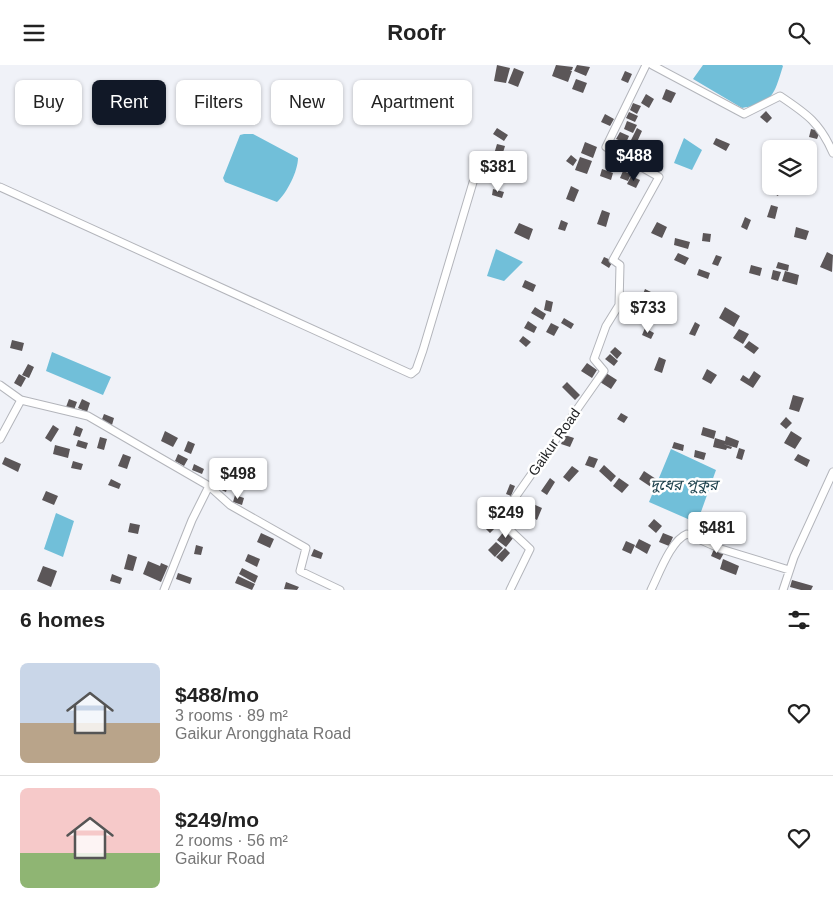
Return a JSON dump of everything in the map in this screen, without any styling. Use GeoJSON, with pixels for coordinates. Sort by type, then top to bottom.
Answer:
{"type":"FeatureCollection","features":[{"type":"Feature","properties":{"kind":"street","name":"Gaikur Road"},"geometry":{"type":"LineString","coordinates":[[510,590],[530,549],[510,530],[506,519],[510,509],[604,371],[594,359],[606,325],[619,305],[620,265],[613,260],[659,177],[606,147],[646,65]]}},
{"type":"Feature","properties":{"kind":"street"},"geometry":{"type":"LineString","coordinates":[[652,65],[744,114],[780,97],[807,114],[824,134],[833,153]]}},
{"type":"Feature","properties":{"kind":"street"},"geometry":{"type":"LineString","coordinates":[[0,187],[411,374],[416,370],[423,350],[477,169]]}},
{"type":"Feature","properties":{"kind":"street"},"geometry":{"type":"LineString","coordinates":[[0,385],[21,400],[88,416],[209,486],[230,505],[306,548],[300,571],[340,590]]}},
{"type":"Feature","properties":{"kind":"street"},"geometry":{"type":"LineString","coordinates":[[0,439],[21,400]]}},
{"type":"Feature","properties":{"kind":"street"},"geometry":{"type":"LineString","coordinates":[[783,590],[789,570],[833,472]]}},
{"type":"Feature","properties":{"kind":"street"},"geometry":{"type":"LineString","coordinates":[[164,590],[192,519],[209,486]]}},
{"type":"Feature","properties":{"kind":"street"},"geometry":{"type":"LineString","coordinates":[[651,590],[674,545],[680,537],[687,534],[721,549],[789,570]]}},
{"type":"Feature","properties":{"kind":"water"},"geometry":{"type":"Polygon","coordinates":[[[703,65],[783,66],[771,96],[761,103],[742,108],[693,79],[703,65]]]}},
{"type":"Feature","properties":{"kind":"water"},"geometry":{"type":"Polygon","coordinates":[[[253,134],[298,158],[291,181],[277,202],[225,182],[223,178],[240,135],[253,134]]]}},
{"type":"Feature","properties":{"kind":"water"},"geometry":{"type":"Polygon","coordinates":[[[684,138],[702,150],[692,170],[674,163],[684,138]]]}},
{"type":"Feature","properties":{"kind":"water"},"geometry":{"type":"Polygon","coordinates":[[[496,249],[523,262],[504,281],[487,276],[496,249]]]}},
{"type":"Feature","properties":{"kind":"water"},"geometry":{"type":"Polygon","coordinates":[[[52,352],[111,377],[103,395],[46,371],[52,352]]]}},
{"type":"Feature","properties":{"kind":"water","name":"দুধের পুকুর"},"geometry":{"type":"Polygon","coordinates":[[[671,449],[716,470],[697,523],[649,502],[671,449]]]}},
{"type":"Feature","properties":{"kind":"water"},"geometry":{"type":"Polygon","coordinates":[[[56,513],[74,521],[63,557],[44,549],[56,513]]]}},
{"type":"Feature","properties":{"kind":"building"},"geometry":{"type":"Polygon","coordinates":[[[497,65],[510,68],[506,83],[494,81],[497,65]]]}},
{"type":"Feature","properties":{"kind":"building"},"geometry":{"type":"Polygon","coordinates":[[[556,65],[573,67],[570,70],[572,71],[568,82],[552,76],[556,65]]]}},
{"type":"Feature","properties":{"kind":"building"},"geometry":{"type":"Polygon","coordinates":[[[577,65],[590,67],[586,76],[574,71],[577,65]]]}},
{"type":"Feature","properties":{"kind":"building"},"geometry":{"type":"Polygon","coordinates":[[[514,68],[524,72],[518,87],[508,83],[514,68]]]}},
{"type":"Feature","properties":{"kind":"building"},"geometry":{"type":"Polygon","coordinates":[[[625,71],[632,74],[628,83],[621,80],[625,71]]]}},
{"type":"Feature","properties":{"kind":"building"},"geometry":{"type":"Polygon","coordinates":[[[576,79],[587,83],[583,93],[572,89],[576,79]]]}},
{"type":"Feature","properties":{"kind":"building"},"geometry":{"type":"Polygon","coordinates":[[[666,89],[676,93],[671,103],[662,99],[666,89]]]}},
{"type":"Feature","properties":{"kind":"building"},"geometry":{"type":"Polygon","coordinates":[[[646,94],[654,99],[649,108],[641,103],[646,94]]]}},
{"type":"Feature","properties":{"kind":"building"},"geometry":{"type":"Polygon","coordinates":[[[633,103],[641,106],[637,114],[630,110],[633,103]]]}},
{"type":"Feature","properties":{"kind":"building"},"geometry":{"type":"Polygon","coordinates":[[[766,111],[772,118],[767,123],[760,117],[766,111]]]}},
{"type":"Feature","properties":{"kind":"building"},"geometry":{"type":"Polygon","coordinates":[[[629,112],[638,116],[635,122],[626,118],[629,112]]]}},
{"type":"Feature","properties":{"kind":"building"},"geometry":{"type":"Polygon","coordinates":[[[605,114],[614,119],[610,126],[601,122],[605,114]]]}},
{"type":"Feature","properties":{"kind":"building"},"geometry":{"type":"Polygon","coordinates":[[[627,121],[637,125],[633,133],[624,129],[627,121]]]}},
{"type":"Feature","properties":{"kind":"building"},"geometry":{"type":"Polygon","coordinates":[[[497,128],[508,135],[504,141],[493,134],[497,128]]]}},
{"type":"Feature","properties":{"kind":"building"},"geometry":{"type":"Polygon","coordinates":[[[637,128],[642,131],[637,142],[631,140],[637,128]]]}},
{"type":"Feature","properties":{"kind":"building"},"geometry":{"type":"Polygon","coordinates":[[[811,129],[820,131],[817,139],[809,137],[811,129]]]}},
{"type":"Feature","properties":{"kind":"building"},"geometry":{"type":"Polygon","coordinates":[[[620,132],[629,136],[626,143],[616,139],[620,132]]]}},
{"type":"Feature","properties":{"kind":"building"},"geometry":{"type":"Polygon","coordinates":[[[716,138],[730,144],[726,151],[713,144],[716,138]]]}},
{"type":"Feature","properties":{"kind":"building"},"geometry":{"type":"Polygon","coordinates":[[[585,142],[597,147],[593,158],[581,153],[585,142]]]}},
{"type":"Feature","properties":{"kind":"building"},"geometry":{"type":"Polygon","coordinates":[[[497,144],[505,146],[502,156],[494,154],[497,144]]]}},
{"type":"Feature","properties":{"kind":"building"},"geometry":{"type":"Polygon","coordinates":[[[571,155],[577,160],[573,166],[566,161],[571,155]]]}},
{"type":"Feature","properties":{"kind":"building"},"geometry":{"type":"Polygon","coordinates":[[[580,157],[592,161],[587,174],[575,170],[580,157]]]}},
{"type":"Feature","properties":{"kind":"building"},"geometry":{"type":"Polygon","coordinates":[[[616,157],[625,160],[623,168],[614,165],[616,157]]]}},
{"type":"Feature","properties":{"kind":"building"},"geometry":{"type":"Polygon","coordinates":[[[602,169],[613,173],[611,180],[600,176],[602,169]]]}},
{"type":"Feature","properties":{"kind":"building"},"geometry":{"type":"Polygon","coordinates":[[[623,171],[631,174],[628,181],[620,178],[623,171]]]}},
{"type":"Feature","properties":{"kind":"building"},"geometry":{"type":"Polygon","coordinates":[[[631,176],[640,180],[636,188],[627,184],[631,176]]]}},
{"type":"Feature","properties":{"kind":"building"},"geometry":{"type":"Polygon","coordinates":[[[571,186],[579,190],[574,202],[566,199],[571,186]]]}},
{"type":"Feature","properties":{"kind":"building"},"geometry":{"type":"Polygon","coordinates":[[[493,189],[504,192],[502,198],[492,195],[493,189]]]}},
{"type":"Feature","properties":{"kind":"building"},"geometry":{"type":"Polygon","coordinates":[[[771,205],[778,207],[775,219],[767,217],[771,205]]]}},
{"type":"Feature","properties":{"kind":"building"},"geometry":{"type":"Polygon","coordinates":[[[602,210],[610,213],[606,227],[597,224],[602,210]]]}},
{"type":"Feature","properties":{"kind":"building"},"geometry":{"type":"Polygon","coordinates":[[[745,217],[751,220],[747,230],[741,227],[745,217]]]}},
{"type":"Feature","properties":{"kind":"building"},"geometry":{"type":"Polygon","coordinates":[[[561,220],[568,223],[565,231],[558,229],[561,220]]]}},
{"type":"Feature","properties":{"kind":"building"},"geometry":{"type":"Polygon","coordinates":[[[657,222],[667,227],[662,238],[651,233],[657,222]]]}},
{"type":"Feature","properties":{"kind":"building"},"geometry":{"type":"Polygon","coordinates":[[[519,223],[533,229],[529,240],[514,233],[519,223]]]}},
{"type":"Feature","properties":{"kind":"building"},"geometry":{"type":"Polygon","coordinates":[[[796,227],[809,231],[806,240],[794,237],[796,227]]]}},
{"type":"Feature","properties":{"kind":"building"},"geometry":{"type":"Polygon","coordinates":[[[703,233],[711,234],[710,242],[702,241],[703,233]]]}},
{"type":"Feature","properties":{"kind":"building"},"geometry":{"type":"Polygon","coordinates":[[[675,238],[690,242],[688,249],[674,245],[675,238]]]}},
{"type":"Feature","properties":{"kind":"building"},"geometry":{"type":"Polygon","coordinates":[[[827,252],[833,255],[832,272],[820,267],[827,252]]]}},
{"type":"Feature","properties":{"kind":"building"},"geometry":{"type":"Polygon","coordinates":[[[678,253],[689,258],[685,265],[674,260],[678,253]]]}},
{"type":"Feature","properties":{"kind":"building"},"geometry":{"type":"Polygon","coordinates":[[[716,255],[722,257],[718,266],[712,264],[716,255]]]}},
{"type":"Feature","properties":{"kind":"building"},"geometry":{"type":"Polygon","coordinates":[[[604,257],[613,261],[609,268],[601,263],[604,257]]]}},
{"type":"Feature","properties":{"kind":"building"},"geometry":{"type":"Polygon","coordinates":[[[778,262],[789,265],[788,271],[776,268],[778,262]]]}},
{"type":"Feature","properties":{"kind":"building"},"geometry":{"type":"Polygon","coordinates":[[[751,265],[762,268],[760,276],[749,273],[751,265]]]}},
{"type":"Feature","properties":{"kind":"building"},"geometry":{"type":"Polygon","coordinates":[[[699,269],[710,273],[708,279],[697,275],[699,269]]]}},
{"type":"Feature","properties":{"kind":"building"},"geometry":{"type":"Polygon","coordinates":[[[773,270],[781,272],[778,281],[771,279],[773,270]]]}},
{"type":"Feature","properties":{"kind":"building"},"geometry":{"type":"Polygon","coordinates":[[[785,271],[799,275],[797,285],[782,281],[785,271]]]}},
{"type":"Feature","properties":{"kind":"building"},"geometry":{"type":"Polygon","coordinates":[[[525,280],[536,285],[533,292],[522,287],[525,280]]]}},
{"type":"Feature","properties":{"kind":"building"},"geometry":{"type":"Polygon","coordinates":[[[645,289],[655,294],[653,299],[643,294],[645,289]]]}},
{"type":"Feature","properties":{"kind":"building"},"geometry":{"type":"Polygon","coordinates":[[[656,294],[665,297],[664,301],[659,300],[657,306],[653,304],[656,294]]]}},
{"type":"Feature","properties":{"kind":"building"},"geometry":{"type":"Polygon","coordinates":[[[546,300],[553,302],[551,312],[544,310],[546,300]]]}},
{"type":"Feature","properties":{"kind":"building"},"geometry":{"type":"Polygon","coordinates":[[[535,307],[546,314],[543,320],[531,313],[535,307]]]}},
{"type":"Feature","properties":{"kind":"building"},"geometry":{"type":"Polygon","coordinates":[[[725,307],[740,316],[734,327],[719,318],[725,307]]]}},
{"type":"Feature","properties":{"kind":"building"},"geometry":{"type":"Polygon","coordinates":[[[564,318],[574,324],[571,329],[561,323],[564,318]]]}},
{"type":"Feature","properties":{"kind":"building"},"geometry":{"type":"Polygon","coordinates":[[[528,321],[537,327],[534,333],[524,328],[528,321]]]}},
{"type":"Feature","properties":{"kind":"building"},"geometry":{"type":"Polygon","coordinates":[[[695,322],[700,325],[695,336],[689,334],[695,322]]]}},
{"type":"Feature","properties":{"kind":"building"},"geometry":{"type":"Polygon","coordinates":[[[551,323],[559,327],[554,336],[546,332],[551,323]]]}},
{"type":"Feature","properties":{"kind":"building"},"geometry":{"type":"Polygon","coordinates":[[[645,328],[654,333],[651,339],[642,335],[645,328]]]}},
{"type":"Feature","properties":{"kind":"building"},"geometry":{"type":"Polygon","coordinates":[[[739,329],[749,334],[743,344],[733,338],[739,329]]]}},
{"type":"Feature","properties":{"kind":"building"},"geometry":{"type":"Polygon","coordinates":[[[523,336],[531,342],[526,347],[519,341],[523,336]]]}},
{"type":"Feature","properties":{"kind":"building"},"geometry":{"type":"Polygon","coordinates":[[[12,340],[24,343],[22,351],[10,348],[12,340]]]}},
{"type":"Feature","properties":{"kind":"building"},"geometry":{"type":"Polygon","coordinates":[[[749,341],[759,348],[754,354],[744,347],[749,341]]]}},
{"type":"Feature","properties":{"kind":"building"},"geometry":{"type":"Polygon","coordinates":[[[615,347],[622,353],[617,359],[610,352],[615,347]]]}},
{"type":"Feature","properties":{"kind":"building"},"geometry":{"type":"Polygon","coordinates":[[[610,354],[618,361],[614,366],[605,359],[610,354]]]}},
{"type":"Feature","properties":{"kind":"building"},"geometry":{"type":"Polygon","coordinates":[[[659,357],[666,360],[662,373],[654,370],[659,357]]]}},
{"type":"Feature","properties":{"kind":"building"},"geometry":{"type":"Polygon","coordinates":[[[587,363],[597,370],[592,378],[581,371],[587,363]]]}},
{"type":"Feature","properties":{"kind":"building"},"geometry":{"type":"Polygon","coordinates":[[[28,364],[34,367],[29,378],[22,375],[28,364]]]}},
{"type":"Feature","properties":{"kind":"building"},"geometry":{"type":"Polygon","coordinates":[[[707,369],[717,375],[711,384],[702,379],[707,369]]]}},
{"type":"Feature","properties":{"kind":"building"},"geometry":{"type":"Polygon","coordinates":[[[754,371],[761,376],[753,388],[740,380],[743,375],[749,379],[754,371]]]}},
{"type":"Feature","properties":{"kind":"building"},"geometry":{"type":"Polygon","coordinates":[[[606,373],[617,380],[611,389],[600,382],[606,373]]]}},
{"type":"Feature","properties":{"kind":"building"},"geometry":{"type":"Polygon","coordinates":[[[19,374],[26,378],[21,387],[14,383],[19,374]]]}},
{"type":"Feature","properties":{"kind":"building"},"geometry":{"type":"Polygon","coordinates":[[[567,382],[580,395],[575,400],[562,387],[567,382]]]}},
{"type":"Feature","properties":{"kind":"building"},"geometry":{"type":"Polygon","coordinates":[[[793,395],[804,398],[799,412],[789,409],[793,395]]]}},
{"type":"Feature","properties":{"kind":"building"},"geometry":{"type":"Polygon","coordinates":[[[69,399],[77,402],[74,410],[66,407],[69,399]]]}},
{"type":"Feature","properties":{"kind":"building"},"geometry":{"type":"Polygon","coordinates":[[[82,399],[90,403],[87,412],[78,408],[82,399]]]}},
{"type":"Feature","properties":{"kind":"building"},"geometry":{"type":"Polygon","coordinates":[[[621,413],[628,417],[624,423],[617,419],[621,413]]]}},
{"type":"Feature","properties":{"kind":"building"},"geometry":{"type":"Polygon","coordinates":[[[104,414],[114,418],[112,425],[101,422],[104,414]]]}},
{"type":"Feature","properties":{"kind":"building"},"geometry":{"type":"Polygon","coordinates":[[[786,417],[792,423],[786,429],[780,424],[786,417]]]}},
{"type":"Feature","properties":{"kind":"building"},"geometry":{"type":"Polygon","coordinates":[[[53,425],[59,429],[51,442],[45,438],[53,425]]]}},
{"type":"Feature","properties":{"kind":"building"},"geometry":{"type":"Polygon","coordinates":[[[76,426],[83,429],[80,437],[73,435],[76,426]]]}},
{"type":"Feature","properties":{"kind":"building"},"geometry":{"type":"Polygon","coordinates":[[[703,427],[716,431],[714,439],[701,435],[703,427]]]}},
{"type":"Feature","properties":{"kind":"building"},"geometry":{"type":"Polygon","coordinates":[[[165,431],[178,438],[173,447],[161,441],[165,431]]]}},
{"type":"Feature","properties":{"kind":"building"},"geometry":{"type":"Polygon","coordinates":[[[791,431],[802,438],[795,449],[784,443],[791,431]]]}},
{"type":"Feature","properties":{"kind":"building"},"geometry":{"type":"Polygon","coordinates":[[[565,435],[574,438],[570,447],[561,444],[565,435]]]}},
{"type":"Feature","properties":{"kind":"building"},"geometry":{"type":"Polygon","coordinates":[[[726,436],[739,441],[737,448],[723,444],[732,447],[726,450],[713,447],[715,438],[725,441],[726,436]]]}},
{"type":"Feature","properties":{"kind":"building"},"geometry":{"type":"Polygon","coordinates":[[[100,437],[107,439],[104,450],[97,448],[100,437]]]}},
{"type":"Feature","properties":{"kind":"building"},"geometry":{"type":"Polygon","coordinates":[[[78,440],[88,443],[86,449],[76,446],[78,440]]]}},
{"type":"Feature","properties":{"kind":"building"},"geometry":{"type":"Polygon","coordinates":[[[188,441],[195,444],[191,454],[184,451],[188,441]]]}},
{"type":"Feature","properties":{"kind":"building"},"geometry":{"type":"Polygon","coordinates":[[[674,442],[684,445],[683,451],[672,448],[674,442]]]}},
{"type":"Feature","properties":{"kind":"building"},"geometry":{"type":"Polygon","coordinates":[[[55,445],[70,449],[68,458],[53,454],[55,445]]]}},
{"type":"Feature","properties":{"kind":"building"},"geometry":{"type":"Polygon","coordinates":[[[739,448],[745,450],[742,460],[736,458],[739,448]]]}},
{"type":"Feature","properties":{"kind":"building"},"geometry":{"type":"Polygon","coordinates":[[[695,450],[706,453],[704,460],[694,457],[695,450]]]}},
{"type":"Feature","properties":{"kind":"building"},"geometry":{"type":"Polygon","coordinates":[[[123,454],[131,457],[127,469],[118,466],[123,454]]]}},
{"type":"Feature","properties":{"kind":"building"},"geometry":{"type":"Polygon","coordinates":[[[178,454],[188,459],[184,466],[175,461],[178,454]]]}},
{"type":"Feature","properties":{"kind":"building"},"geometry":{"type":"Polygon","coordinates":[[[798,454],[810,460],[807,467],[794,460],[798,454]]]}},
{"type":"Feature","properties":{"kind":"building"},"geometry":{"type":"Polygon","coordinates":[[[589,456],[598,459],[594,468],[585,465],[589,456]]]}},
{"type":"Feature","properties":{"kind":"building"},"geometry":{"type":"Polygon","coordinates":[[[5,457],[21,464],[18,472],[2,464],[5,457]]]}},
{"type":"Feature","properties":{"kind":"building"},"geometry":{"type":"Polygon","coordinates":[[[73,461],[83,464],[81,470],[71,468],[73,461]]]}},
{"type":"Feature","properties":{"kind":"building"},"geometry":{"type":"Polygon","coordinates":[[[194,464],[204,469],[202,474],[192,470],[194,464]]]}},
{"type":"Feature","properties":{"kind":"building"},"geometry":{"type":"Polygon","coordinates":[[[604,465],[616,476],[611,482],[599,471],[604,465]]]}},
{"type":"Feature","properties":{"kind":"building"},"geometry":{"type":"Polygon","coordinates":[[[572,466],[579,471],[569,482],[563,477],[572,466]]]}},
{"type":"Feature","properties":{"kind":"building"},"geometry":{"type":"Polygon","coordinates":[[[644,471],[656,479],[651,487],[639,479],[644,471]]]}},
{"type":"Feature","properties":{"kind":"building"},"geometry":{"type":"Polygon","coordinates":[[[550,478],[555,482],[547,495],[541,491],[550,478]]]}},
{"type":"Feature","properties":{"kind":"building"},"geometry":{"type":"Polygon","coordinates":[[[619,478],[629,485],[622,493],[613,486],[619,478]]]}},
{"type":"Feature","properties":{"kind":"building"},"geometry":{"type":"Polygon","coordinates":[[[111,479],[121,484],[119,489],[108,485],[111,479]]]}},
{"type":"Feature","properties":{"kind":"building"},"geometry":{"type":"Polygon","coordinates":[[[218,481],[228,485],[226,492],[215,487],[218,481]]]}},
{"type":"Feature","properties":{"kind":"building"},"geometry":{"type":"Polygon","coordinates":[[[510,484],[515,486],[511,496],[506,494],[510,484]]]}},
{"type":"Feature","properties":{"kind":"building"},"geometry":{"type":"Polygon","coordinates":[[[46,491],[58,496],[54,505],[42,500],[46,491]]]}},
{"type":"Feature","properties":{"kind":"building"},"geometry":{"type":"Polygon","coordinates":[[[235,495],[244,498],[242,505],[233,502],[235,495]]]}},
{"type":"Feature","properties":{"kind":"building"},"geometry":{"type":"Polygon","coordinates":[[[533,504],[542,508],[537,520],[528,515],[533,504]]]}},
{"type":"Feature","properties":{"kind":"building"},"geometry":{"type":"Polygon","coordinates":[[[654,519],[662,526],[656,533],[648,526],[654,519]]]}},
{"type":"Feature","properties":{"kind":"building"},"geometry":{"type":"Polygon","coordinates":[[[487,521],[495,528],[490,533],[483,526],[487,521]]]}},
{"type":"Feature","properties":{"kind":"building"},"geometry":{"type":"Polygon","coordinates":[[[130,523],[140,525],[138,534],[128,532],[130,523]]]}},
{"type":"Feature","properties":{"kind":"building"},"geometry":{"type":"Polygon","coordinates":[[[505,530],[514,537],[506,547],[497,540],[505,530]]]}},
{"type":"Feature","properties":{"kind":"building"},"geometry":{"type":"Polygon","coordinates":[[[261,533],[274,539],[270,548],[257,542],[261,533]]]}},
{"type":"Feature","properties":{"kind":"building"},"geometry":{"type":"Polygon","coordinates":[[[663,533],[673,537],[669,546],[659,542],[663,533]]]}},
{"type":"Feature","properties":{"kind":"building"},"geometry":{"type":"Polygon","coordinates":[[[639,539],[651,545],[647,554],[635,547],[639,539]]]}},
{"type":"Feature","properties":{"kind":"building"},"geometry":{"type":"Polygon","coordinates":[[[626,541],[635,545],[631,554],[622,550],[626,541]]]}},
{"type":"Feature","properties":{"kind":"building"},"geometry":{"type":"Polygon","coordinates":[[[496,542],[503,548],[495,557],[488,550],[496,542]]]}},
{"type":"Feature","properties":{"kind":"building"},"geometry":{"type":"Polygon","coordinates":[[[196,545],[203,547],[201,555],[194,554],[196,545]]]}},
{"type":"Feature","properties":{"kind":"building"},"geometry":{"type":"Polygon","coordinates":[[[505,548],[510,553],[502,562],[496,557],[505,548]]]}},
{"type":"Feature","properties":{"kind":"building"},"geometry":{"type":"Polygon","coordinates":[[[314,549],[323,553],[321,559],[311,556],[314,549]]]}},
{"type":"Feature","properties":{"kind":"building"},"geometry":{"type":"Polygon","coordinates":[[[714,549],[724,553],[720,560],[711,556],[714,549]]]}},
{"type":"Feature","properties":{"kind":"building"},"geometry":{"type":"Polygon","coordinates":[[[128,554],[137,557],[133,571],[124,569],[128,554]]]}},
{"type":"Feature","properties":{"kind":"building"},"geometry":{"type":"Polygon","coordinates":[[[248,554],[260,559],[257,567],[245,561],[248,554]]]}},
{"type":"Feature","properties":{"kind":"building"},"geometry":{"type":"Polygon","coordinates":[[[723,559],[739,566],[736,575],[720,569],[723,559]]]}},
{"type":"Feature","properties":{"kind":"building"},"geometry":{"type":"Polygon","coordinates":[[[148,561],[160,566],[161,563],[168,566],[161,582],[143,574],[148,561]]]}},
{"type":"Feature","properties":{"kind":"building"},"geometry":{"type":"Polygon","coordinates":[[[43,566],[57,571],[51,587],[37,581],[43,566]]]}},
{"type":"Feature","properties":{"kind":"building"},"geometry":{"type":"Polygon","coordinates":[[[242,568],[258,576],[255,583],[239,574],[242,568]]]}},
{"type":"Feature","properties":{"kind":"building"},"geometry":{"type":"Polygon","coordinates":[[[178,573],[192,578],[190,584],[176,579],[178,573]]]}},
{"type":"Feature","properties":{"kind":"building"},"geometry":{"type":"Polygon","coordinates":[[[112,574],[122,578],[120,584],[110,581],[112,574]]]}},
{"type":"Feature","properties":{"kind":"building"},"geometry":{"type":"Polygon","coordinates":[[[238,576],[255,584],[252,590],[235,583],[238,576]]]}},
{"type":"Feature","properties":{"kind":"building"},"geometry":{"type":"Polygon","coordinates":[[[792,580],[813,586],[811,590],[790,587],[792,580]]]}},
{"type":"Feature","properties":{"kind":"building"},"geometry":{"type":"Polygon","coordinates":[[[286,582],[299,587],[297,590],[284,589],[286,582]]]}}]}
